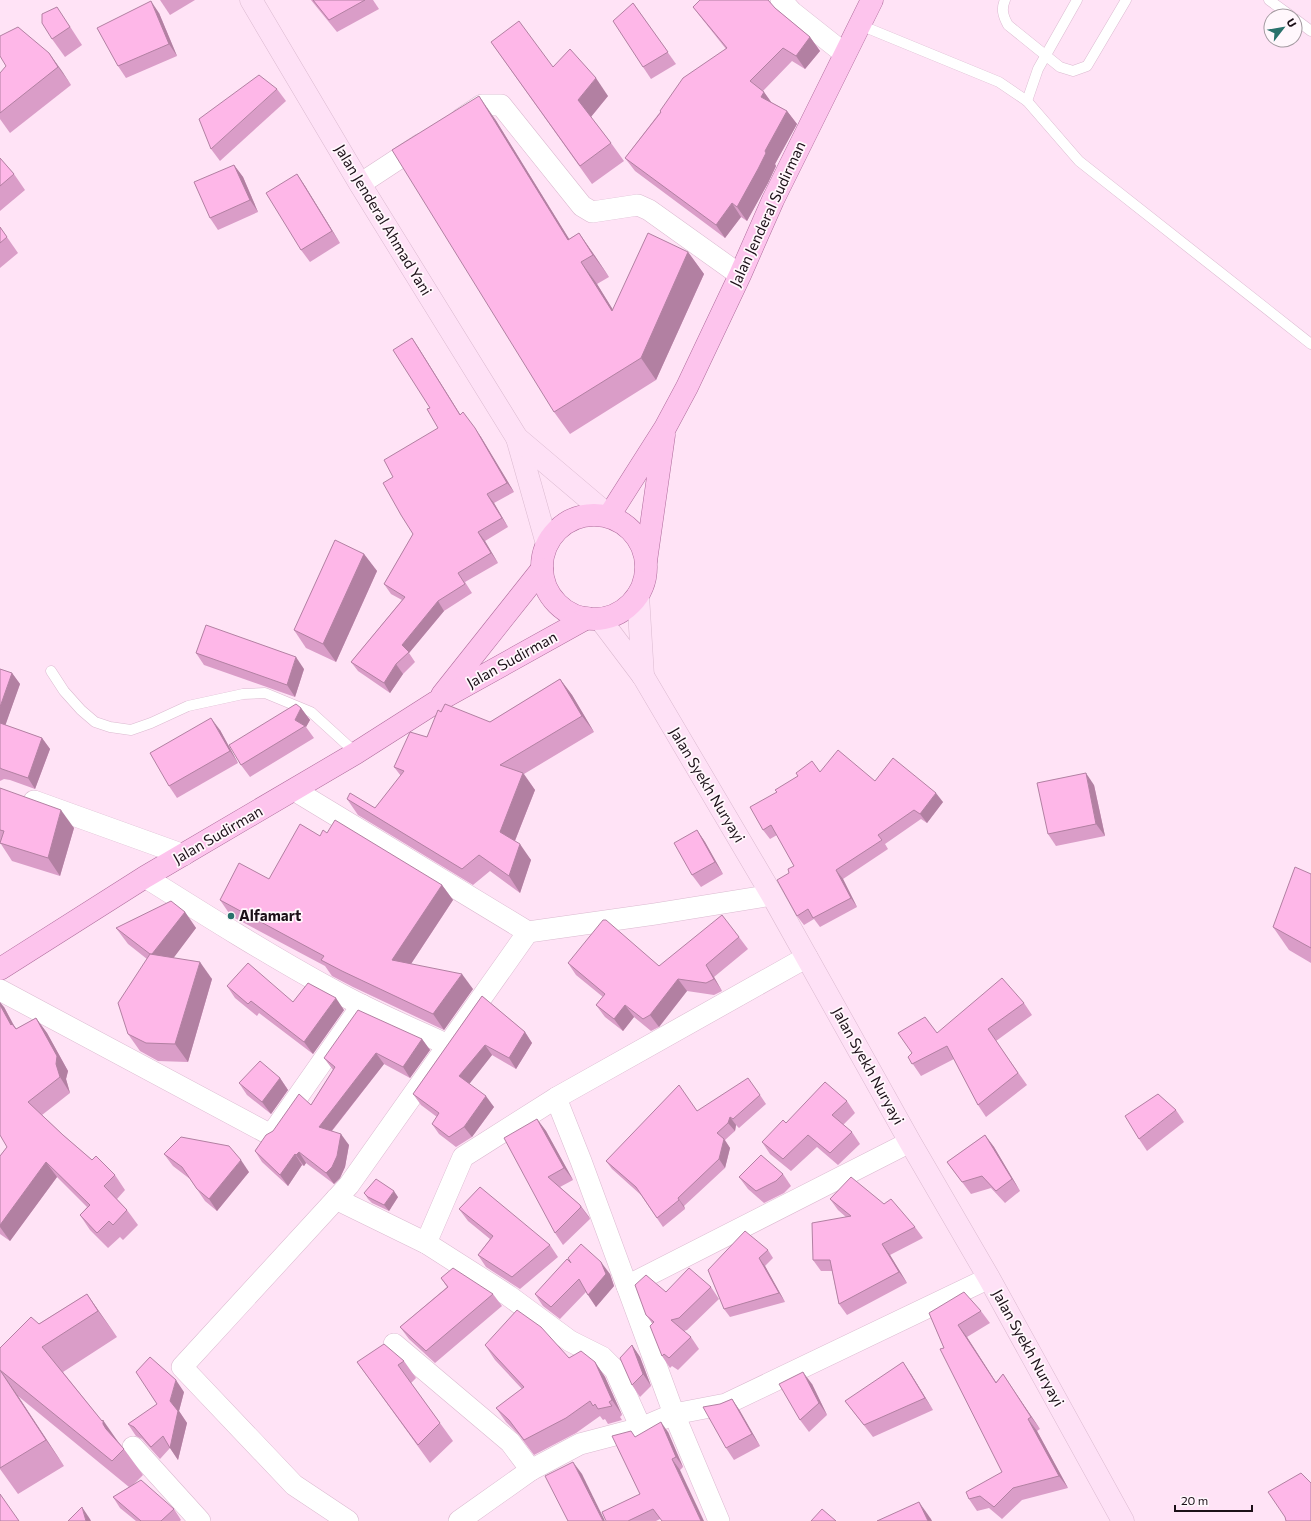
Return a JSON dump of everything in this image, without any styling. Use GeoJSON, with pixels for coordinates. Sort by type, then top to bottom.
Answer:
{"type":"FeatureCollection","features":[{"type":"Feature","properties":{"kind":"main road","name":"Jalan Jenderal Ahmad Yani"},"geometry":{"type":"LineString","coordinates":[[251,0],[360,184],[517,438],[546,544]]}},
{"type":"Feature","properties":{"kind":"main road","name":"Jalan Jenderal Sudirman"},"geometry":{"type":"LineString","coordinates":[[608,516],[666,428],[687,387],[740,275],[772,200],[872,0]]}},
{"type":"Feature","properties":{"kind":"main road","name":"Jalan Jenderal Sudirman"},"geometry":{"type":"LineString","coordinates":[[646,564],[666,428]]}},
{"type":"Feature","properties":{"kind":"main road","name":"Jalan Jenderal Ahmad Yani"},"geometry":{"type":"LineString","coordinates":[[517,438],[608,516]]}},
{"type":"Feature","properties":{"kind":"main road"},"geometry":{"type":"LineString","coordinates":[[594,514],[608,516],[623,523],[635,534],[643,548],[646,564],[644,580],[638,595],[627,608],[615,616],[594,618],[573,615],[556,602],[551,596],[545,583],[542,569],[546,544],[555,532],[566,522],[580,516],[594,514]]}},
{"type":"Feature","properties":{"kind":"main road","name":"Jalan Sudirman"},"geometry":{"type":"LineString","coordinates":[[436,702],[542,569]]}},
{"type":"Feature","properties":{"kind":"main road"},"geometry":{"type":"LineString","coordinates":[[638,595],[643,676]]}},
{"type":"Feature","properties":{"kind":"main road","name":"Jalan Sudirman"},"geometry":{"type":"LineString","coordinates":[[0,969],[145,877],[356,753],[436,702],[594,618]]}},
{"type":"Feature","properties":{"kind":"main road","name":"Jalan Syekh Nuryayi"},"geometry":{"type":"LineString","coordinates":[[594,618],[643,676],[772,895],[910,1142],[989,1278],[1123,1521]]}},
{"type":"Feature","properties":{"kind":"street"},"geometry":{"type":"LineString","coordinates":[[781,0],[792,12],[845,54]]}},
{"type":"Feature","properties":{"kind":"street"},"geometry":{"type":"LineString","coordinates":[[360,184],[482,105],[501,105],[582,206],[592,212],[638,205],[649,210],[740,275]]}},
{"type":"Feature","properties":{"kind":"street"},"geometry":{"type":"LineString","coordinates":[[294,790],[528,932],[655,914],[772,895]]}},
{"type":"Feature","properties":{"kind":"street"},"geometry":{"type":"LineString","coordinates":[[13,794],[184,855]]}},
{"type":"Feature","properties":{"kind":"street"},"geometry":{"type":"LineString","coordinates":[[145,877],[216,922],[332,990],[448,1045]]}},
{"type":"Feature","properties":{"kind":"street"},"geometry":{"type":"LineString","coordinates":[[348,1521],[294,1484],[182,1367],[353,1178],[528,932]]}},
{"type":"Feature","properties":{"kind":"street"},"geometry":{"type":"LineString","coordinates":[[426,1243],[463,1157],[556,1098],[806,957]]}},
{"type":"Feature","properties":{"kind":"street"},"geometry":{"type":"LineString","coordinates":[[0,990],[272,1136],[362,1005]]}},
{"type":"Feature","properties":{"kind":"street"},"geometry":{"type":"LineString","coordinates":[[556,1098],[581,1161],[674,1414],[719,1521]]}},
{"type":"Feature","properties":{"kind":"street"},"geometry":{"type":"LineString","coordinates":[[627,1286],[910,1142]]}},
{"type":"Feature","properties":{"kind":"street"},"geometry":{"type":"LineString","coordinates":[[336,1198],[426,1243],[509,1296],[570,1341],[602,1357],[615,1370],[641,1428]]}},
{"type":"Feature","properties":{"kind":"street"},"geometry":{"type":"LineString","coordinates":[[464,1519],[531,1470],[580,1444],[641,1428],[674,1414],[726,1404],[989,1278]]}},
{"type":"Feature","properties":{"kind":"street"},"geometry":{"type":"LineString","coordinates":[[394,1344],[510,1442],[531,1470]]}},
{"type":"Feature","properties":{"kind":"street"},"geometry":{"type":"LineString","coordinates":[[133,1447],[200,1521]]}},
{"type":"Feature","properties":{"kind":"lane"},"geometry":{"type":"LineString","coordinates":[[1005,0],[1002,6],[1004,18],[1008,25],[1046,54],[1060,67],[1073,71],[1087,66],[1126,0]]}},
{"type":"Feature","properties":{"kind":"lane"},"geometry":{"type":"LineString","coordinates":[[1027,101],[1038,69],[1077,0]]}},
{"type":"Feature","properties":{"kind":"lane"},"geometry":{"type":"LineString","coordinates":[[1269,0],[1280,8]]}},
{"type":"Feature","properties":{"kind":"lane"},"geometry":{"type":"LineString","coordinates":[[860,25],[999,82],[1027,101],[1079,161],[1311,344]]}},
{"type":"Feature","properties":{"kind":"lane"},"geometry":{"type":"LineString","coordinates":[[51,671],[64,691],[81,710],[95,722],[110,727],[131,730],[151,723],[188,706],[243,694],[265,693],[311,712],[356,753]]}},
{"type":"Feature","properties":{"kind":"building"},"geometry":{"type":"Polygon","coordinates":[[[313,0],[365,0],[329,20],[313,0]]]}},
{"type":"Feature","properties":{"kind":"building"},"geometry":{"type":"Polygon","coordinates":[[[700,0],[768,0],[775,8],[810,37],[796,56],[783,48],[750,81],[764,92],[761,97],[787,111],[737,207],[732,203],[716,225],[625,158],[661,112],[660,111],[683,78],[727,48],[693,7],[700,0]]]}},
{"type":"Feature","properties":{"kind":"building"},"geometry":{"type":"Polygon","coordinates":[[[151,1],[169,44],[118,66],[97,28],[151,1]]]}},
{"type":"Feature","properties":{"kind":"building"},"geometry":{"type":"Polygon","coordinates":[[[633,3],[668,52],[643,67],[613,21],[633,3]]]}},
{"type":"Feature","properties":{"kind":"building"},"geometry":{"type":"Polygon","coordinates":[[[57,7],[70,27],[52,39],[42,23],[42,14],[57,7]]]}},
{"type":"Feature","properties":{"kind":"building"},"geometry":{"type":"Polygon","coordinates":[[[519,21],[553,67],[570,49],[596,78],[578,100],[611,143],[580,166],[491,42],[519,21]]]}},
{"type":"Feature","properties":{"kind":"building"},"geometry":{"type":"Polygon","coordinates":[[[18,27],[49,53],[58,67],[0,113],[0,73],[6,66],[0,56],[0,36],[18,27]]]}},
{"type":"Feature","properties":{"kind":"building"},"geometry":{"type":"Polygon","coordinates":[[[259,75],[277,89],[211,149],[199,119],[259,75]]]}},
{"type":"Feature","properties":{"kind":"building"},"geometry":{"type":"Polygon","coordinates":[[[479,96],[568,240],[579,233],[593,255],[581,262],[612,311],[648,233],[688,252],[641,358],[554,412],[392,150],[479,96]]]}},
{"type":"Feature","properties":{"kind":"building"},"geometry":{"type":"Polygon","coordinates":[[[0,158],[14,174],[0,186],[0,158]]]}},
{"type":"Feature","properties":{"kind":"building"},"geometry":{"type":"Polygon","coordinates":[[[234,165],[250,200],[210,218],[194,182],[234,165]]]}},
{"type":"Feature","properties":{"kind":"building"},"geometry":{"type":"Polygon","coordinates":[[[297,174],[332,231],[301,250],[266,193],[297,174]]]}},
{"type":"Feature","properties":{"kind":"building"},"geometry":{"type":"Polygon","coordinates":[[[0,227],[7,237],[0,243],[0,227]]]}},
{"type":"Feature","properties":{"kind":"building"},"geometry":{"type":"Polygon","coordinates":[[[412,338],[460,415],[463,412],[475,428],[507,483],[487,494],[502,518],[478,532],[491,553],[458,573],[465,584],[438,601],[402,645],[409,652],[396,664],[384,683],[351,662],[405,597],[384,584],[413,534],[383,483],[393,477],[384,460],[438,428],[427,409],[430,408],[393,350],[412,338]]]}},
{"type":"Feature","properties":{"kind":"building"},"geometry":{"type":"Polygon","coordinates":[[[335,540],[364,554],[323,644],[294,630],[335,540]]]}},
{"type":"Feature","properties":{"kind":"building"},"geometry":{"type":"Polygon","coordinates":[[[206,625],[296,657],[287,685],[196,653],[206,625]]]}},
{"type":"Feature","properties":{"kind":"building"},"geometry":{"type":"Polygon","coordinates":[[[0,669],[12,673],[0,707],[0,669]]]}},
{"type":"Feature","properties":{"kind":"building"},"geometry":{"type":"Polygon","coordinates":[[[560,679],[582,716],[500,765],[523,773],[500,832],[520,844],[509,876],[479,855],[462,869],[347,799],[350,793],[375,808],[404,771],[394,767],[410,732],[427,737],[438,710],[441,712],[445,704],[490,722],[560,679]]]}},
{"type":"Feature","properties":{"kind":"building"},"geometry":{"type":"Polygon","coordinates":[[[296,704],[301,708],[295,720],[305,726],[241,765],[229,745],[296,704]]]}},
{"type":"Feature","properties":{"kind":"building"},"geometry":{"type":"Polygon","coordinates":[[[211,718],[230,751],[169,786],[150,753],[211,718]]]}},
{"type":"Feature","properties":{"kind":"building"},"geometry":{"type":"Polygon","coordinates":[[[0,723],[42,738],[28,778],[0,768],[0,723]]]}},
{"type":"Feature","properties":{"kind":"building"},"geometry":{"type":"Polygon","coordinates":[[[838,750],[875,781],[893,758],[936,793],[920,814],[914,810],[878,835],[882,840],[836,870],[851,898],[813,918],[808,909],[797,916],[777,880],[789,873],[788,869],[794,866],[771,825],[763,830],[750,807],[777,792],[775,790],[798,776],[796,773],[812,761],[820,772],[838,750]]]}},
{"type":"Feature","properties":{"kind":"building"},"geometry":{"type":"Polygon","coordinates":[[[1086,773],[1096,824],[1048,834],[1037,783],[1086,773]]]}},
{"type":"Feature","properties":{"kind":"building"},"geometry":{"type":"Polygon","coordinates":[[[0,788],[61,810],[48,858],[0,843],[4,831],[0,830],[0,788]]]}},
{"type":"Feature","properties":{"kind":"building"},"geometry":{"type":"Polygon","coordinates":[[[335,820],[442,885],[392,960],[462,974],[433,1014],[321,960],[324,956],[220,900],[239,863],[269,879],[300,824],[320,836],[323,830],[327,833],[335,820]]]}},
{"type":"Feature","properties":{"kind":"building"},"geometry":{"type":"Polygon","coordinates":[[[697,830],[715,862],[692,875],[674,843],[697,830]]]}},
{"type":"Feature","properties":{"kind":"building"},"geometry":{"type":"Polygon","coordinates":[[[1295,867],[1311,874],[1311,948],[1273,927],[1295,867]]]}},
{"type":"Feature","properties":{"kind":"building"},"geometry":{"type":"Polygon","coordinates":[[[171,901],[185,912],[152,954],[116,928],[171,901]]]}},
{"type":"Feature","properties":{"kind":"building"},"geometry":{"type":"Polygon","coordinates":[[[722,915],[739,937],[706,965],[714,979],[706,983],[678,979],[650,1015],[643,1019],[625,1005],[614,1019],[596,1005],[605,994],[568,963],[603,920],[606,920],[659,966],[722,915]]]}},
{"type":"Feature","properties":{"kind":"building"},"geometry":{"type":"Polygon","coordinates":[[[150,954],[200,962],[175,1044],[146,1043],[128,1034],[118,1003],[150,954]]]}},
{"type":"Feature","properties":{"kind":"building"},"geometry":{"type":"Polygon","coordinates":[[[248,963],[293,1002],[308,983],[336,998],[304,1042],[251,1001],[248,1004],[227,986],[248,963]]]}},
{"type":"Feature","properties":{"kind":"building"},"geometry":{"type":"Polygon","coordinates":[[[1002,978],[1024,1003],[988,1029],[1018,1073],[978,1105],[947,1046],[912,1064],[908,1057],[912,1053],[898,1033],[925,1017],[937,1033],[1002,978]]]}},
{"type":"Feature","properties":{"kind":"building"},"geometry":{"type":"Polygon","coordinates":[[[482,996],[525,1032],[509,1058],[485,1045],[459,1076],[486,1096],[464,1127],[449,1137],[432,1124],[439,1113],[413,1094],[482,996]]]}},
{"type":"Feature","properties":{"kind":"building"},"geometry":{"type":"Polygon","coordinates":[[[0,1005],[11,1025],[12,1024],[16,1029],[36,1018],[57,1056],[56,1064],[60,1077],[28,1102],[92,1160],[96,1156],[115,1175],[104,1186],[127,1210],[113,1225],[109,1221],[97,1233],[80,1215],[90,1205],[46,1162],[0,1225],[0,1156],[7,1147],[0,1135],[0,1005]]]}},
{"type":"Feature","properties":{"kind":"building"},"geometry":{"type":"Polygon","coordinates":[[[358,1010],[422,1039],[403,1067],[376,1053],[319,1127],[341,1134],[337,1156],[332,1167],[326,1173],[299,1152],[296,1155],[295,1154],[280,1175],[255,1151],[266,1135],[273,1131],[299,1094],[311,1105],[335,1067],[324,1058],[358,1010]]]}},
{"type":"Feature","properties":{"kind":"building"},"geometry":{"type":"Polygon","coordinates":[[[260,1061],[280,1078],[262,1102],[239,1083],[260,1061]]]}},
{"type":"Feature","properties":{"kind":"building"},"geometry":{"type":"Polygon","coordinates":[[[748,1078],[760,1095],[733,1119],[730,1117],[728,1123],[717,1133],[724,1139],[719,1159],[678,1198],[679,1200],[657,1218],[636,1187],[606,1161],[679,1085],[697,1111],[748,1078]]]}},
{"type":"Feature","properties":{"kind":"building"},"geometry":{"type":"Polygon","coordinates":[[[825,1082],[847,1101],[832,1115],[852,1132],[830,1153],[808,1135],[783,1159],[762,1142],[783,1120],[786,1123],[825,1082]]]}},
{"type":"Feature","properties":{"kind":"building"},"geometry":{"type":"Polygon","coordinates":[[[1158,1094],[1176,1110],[1139,1139],[1125,1116],[1158,1094]]]}},
{"type":"Feature","properties":{"kind":"building"},"geometry":{"type":"Polygon","coordinates":[[[537,1119],[564,1168],[548,1177],[581,1207],[555,1233],[504,1138],[537,1119]]]}},
{"type":"Feature","properties":{"kind":"building"},"geometry":{"type":"Polygon","coordinates":[[[985,1135],[1012,1179],[996,1191],[982,1176],[962,1182],[947,1162],[985,1135]]]}},
{"type":"Feature","properties":{"kind":"building"},"geometry":{"type":"Polygon","coordinates":[[[181,1137],[229,1146],[241,1160],[209,1199],[197,1189],[182,1167],[164,1154],[181,1137]]]}},
{"type":"Feature","properties":{"kind":"building"},"geometry":{"type":"Polygon","coordinates":[[[761,1155],[783,1174],[776,1181],[756,1191],[739,1177],[761,1155]]]}},
{"type":"Feature","properties":{"kind":"building"},"geometry":{"type":"Polygon","coordinates":[[[851,1177],[884,1204],[891,1199],[915,1227],[882,1244],[899,1272],[839,1304],[830,1260],[813,1260],[812,1223],[851,1216],[830,1199],[851,1177]]]}},
{"type":"Feature","properties":{"kind":"building"},"geometry":{"type":"Polygon","coordinates":[[[376,1179],[394,1191],[384,1205],[368,1197],[364,1193],[376,1179]]]}},
{"type":"Feature","properties":{"kind":"building"},"geometry":{"type":"Polygon","coordinates":[[[480,1187],[550,1245],[512,1277],[478,1255],[493,1236],[459,1209],[480,1187]]]}},
{"type":"Feature","properties":{"kind":"building"},"geometry":{"type":"Polygon","coordinates":[[[745,1231],[768,1250],[759,1258],[779,1293],[724,1309],[708,1270],[745,1231]]]}},
{"type":"Feature","properties":{"kind":"building"},"geometry":{"type":"Polygon","coordinates":[[[581,1244],[601,1262],[606,1274],[588,1295],[579,1279],[551,1307],[535,1294],[567,1259],[571,1263],[568,1258],[581,1244]]]}},
{"type":"Feature","properties":{"kind":"building"},"geometry":{"type":"Polygon","coordinates":[[[453,1268],[493,1294],[426,1351],[400,1327],[448,1287],[441,1278],[453,1268]]]}},
{"type":"Feature","properties":{"kind":"building"},"geometry":{"type":"Polygon","coordinates":[[[689,1268],[711,1287],[679,1318],[671,1320],[691,1337],[669,1358],[664,1354],[662,1356],[650,1326],[654,1322],[646,1315],[635,1285],[646,1275],[666,1292],[689,1268]]]}},
{"type":"Feature","properties":{"kind":"building"},"geometry":{"type":"Polygon","coordinates":[[[964,1292],[981,1311],[958,1325],[996,1383],[1003,1374],[1031,1417],[1028,1419],[1059,1476],[1013,1488],[994,1507],[980,1496],[969,1499],[966,1492],[1002,1472],[940,1349],[944,1348],[929,1313],[964,1292]]]}},
{"type":"Feature","properties":{"kind":"building"},"geometry":{"type":"Polygon","coordinates":[[[87,1294],[98,1311],[42,1347],[102,1421],[103,1420],[103,1424],[106,1429],[124,1449],[112,1461],[0,1370],[0,1348],[31,1317],[39,1324],[87,1294]]]}},
{"type":"Feature","properties":{"kind":"building"},"geometry":{"type":"Polygon","coordinates":[[[517,1310],[541,1327],[569,1358],[581,1351],[595,1362],[612,1400],[609,1402],[612,1406],[598,1409],[595,1404],[593,1406],[590,1401],[566,1418],[524,1440],[509,1420],[496,1408],[524,1387],[485,1345],[517,1310]]]}},
{"type":"Feature","properties":{"kind":"building"},"geometry":{"type":"Polygon","coordinates":[[[384,1344],[404,1361],[398,1365],[440,1423],[418,1445],[357,1362],[384,1344]]]}},
{"type":"Feature","properties":{"kind":"building"},"geometry":{"type":"Polygon","coordinates":[[[632,1345],[643,1374],[632,1385],[620,1358],[632,1345]]]}},
{"type":"Feature","properties":{"kind":"building"},"geometry":{"type":"Polygon","coordinates":[[[150,1357],[176,1380],[170,1401],[178,1411],[170,1448],[163,1436],[151,1447],[134,1427],[128,1424],[157,1404],[136,1372],[150,1357]]]}},
{"type":"Feature","properties":{"kind":"building"},"geometry":{"type":"Polygon","coordinates":[[[903,1362],[925,1398],[864,1425],[845,1401],[903,1362]]]}},
{"type":"Feature","properties":{"kind":"building"},"geometry":{"type":"Polygon","coordinates":[[[0,1370],[46,1440],[0,1468],[0,1370]]]}},
{"type":"Feature","properties":{"kind":"building"},"geometry":{"type":"Polygon","coordinates":[[[803,1372],[819,1403],[800,1420],[779,1384],[803,1372]]]}},
{"type":"Feature","properties":{"kind":"building"},"geometry":{"type":"Polygon","coordinates":[[[732,1399],[752,1434],[726,1448],[703,1407],[720,1404],[732,1399]]]}},
{"type":"Feature","properties":{"kind":"building"},"geometry":{"type":"Polygon","coordinates":[[[661,1422],[676,1457],[672,1459],[701,1521],[662,1521],[653,1509],[628,1521],[606,1521],[602,1512],[640,1494],[612,1436],[631,1431],[635,1437],[661,1422]]]}},
{"type":"Feature","properties":{"kind":"building"},"geometry":{"type":"Polygon","coordinates":[[[573,1462],[603,1521],[568,1521],[545,1476],[573,1462]]]}},
{"type":"Feature","properties":{"kind":"building"},"geometry":{"type":"Polygon","coordinates":[[[1301,1473],[1311,1483],[1311,1521],[1286,1521],[1285,1517],[1268,1492],[1301,1473]]]}},
{"type":"Feature","properties":{"kind":"building"},"geometry":{"type":"Polygon","coordinates":[[[141,1480],[174,1509],[161,1521],[141,1521],[113,1497],[141,1480]]]}},
{"type":"Feature","properties":{"kind":"building"},"geometry":{"type":"Polygon","coordinates":[[[0,1494],[19,1521],[0,1521],[0,1494]]]}},
{"type":"Feature","properties":{"kind":"building"},"geometry":{"type":"Polygon","coordinates":[[[919,1502],[928,1521],[877,1521],[919,1502]]]}},
{"type":"Feature","properties":{"kind":"building"},"geometry":{"type":"Polygon","coordinates":[[[82,1507],[86,1521],[68,1521],[82,1507]]]}},
{"type":"Feature","properties":{"kind":"building"},"geometry":{"type":"Polygon","coordinates":[[[822,1509],[836,1521],[811,1521],[822,1509]]]}},
{"type":"Feature","properties":{"kind":"place","name":"Alfamart"},"geometry":{"type":"Point","coordinates":[231,916]}}]}
